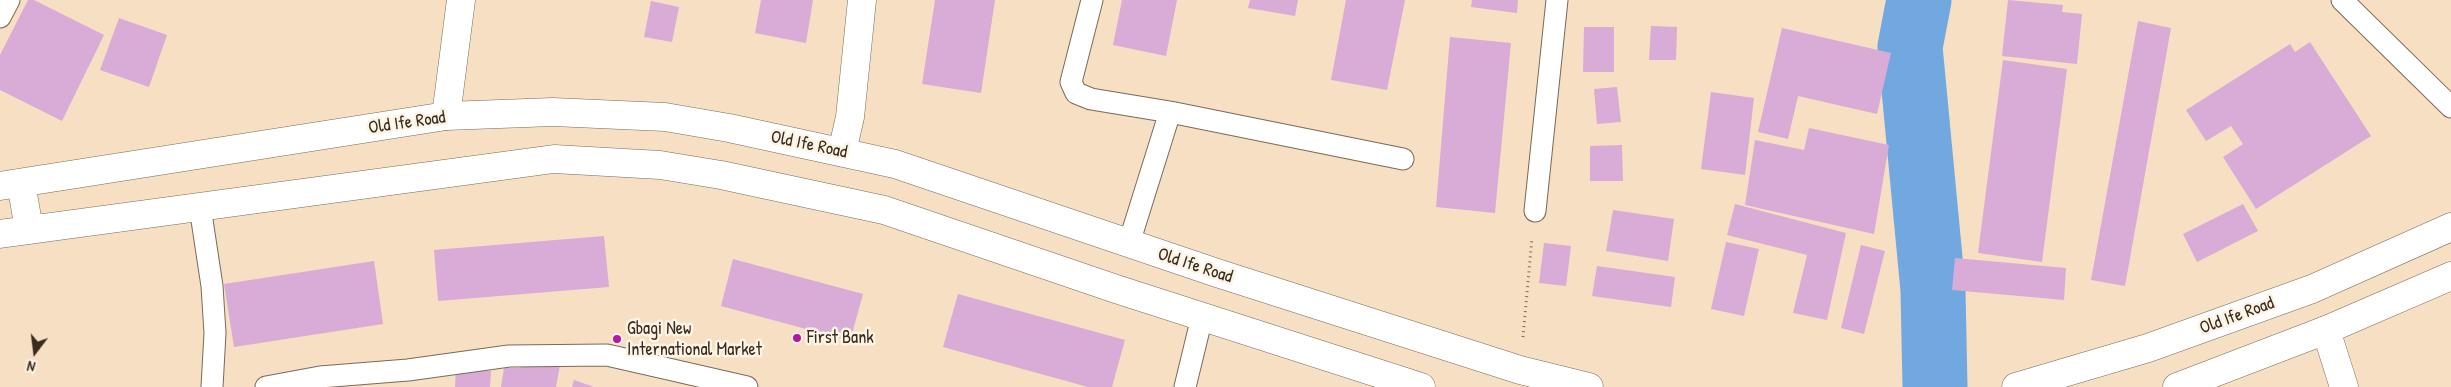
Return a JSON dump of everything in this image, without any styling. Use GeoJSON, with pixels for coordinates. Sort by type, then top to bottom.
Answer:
{"type":"FeatureCollection","features":[{"type":"Feature","properties":{"kind":"main road"},"geometry":{"type":"LineString","coordinates":[[446,116],[461,0]]}},
{"type":"Feature","properties":{"kind":"main road"},"geometry":{"type":"LineString","coordinates":[[842,152],[850,117],[862,0]]}},
{"type":"Feature","properties":{"kind":"main road","name":"Old Ife Road"},"geometry":{"type":"LineString","coordinates":[[11,185],[446,116],[553,112],[665,117],[895,164],[1129,243],[1520,370],[1589,387]]}},
{"type":"Feature","properties":{"kind":"main road"},"geometry":{"type":"LineString","coordinates":[[0,234],[554,160],[660,164],[884,210],[1202,317],[1421,387]]}},
{"type":"Feature","properties":{"kind":"main road"},"geometry":{"type":"LineString","coordinates":[[11,185],[29,229]]}},
{"type":"Feature","properties":{"kind":"main road","name":"Old Ife Road"},"geometry":{"type":"LineString","coordinates":[[2016,387],[2148,348],[2303,292],[2451,226]]}},
{"type":"Feature","properties":{"kind":"main road"},"geometry":{"type":"LineString","coordinates":[[2177,387],[2326,330],[2451,276]]}},
{"type":"Feature","properties":{"kind":"main road"},"geometry":{"type":"LineString","coordinates":[[2326,330],[2344,387]]}},
{"type":"Feature","properties":{"kind":"lane"},"geometry":{"type":"LineString","coordinates":[[0,17],[9,0]]}},
{"type":"Feature","properties":{"kind":"lane"},"geometry":{"type":"LineString","coordinates":[[1092,0],[1071,82],[1076,93],[1091,99],[1170,112],[1403,159]]}},
{"type":"Feature","properties":{"kind":"lane"},"geometry":{"type":"LineString","coordinates":[[1535,211],[1557,0]]}},
{"type":"Feature","properties":{"kind":"lane"},"geometry":{"type":"LineString","coordinates":[[2342,0],[2451,107]]}},
{"type":"Feature","properties":{"kind":"lane"},"geometry":{"type":"LineString","coordinates":[[1129,243],[1170,112]]}},
{"type":"Feature","properties":{"kind":"lane"},"geometry":{"type":"LineString","coordinates":[[200,207],[212,286],[215,333],[212,387]]}},
{"type":"Feature","properties":{"kind":"lane"},"geometry":{"type":"LineString","coordinates":[[1185,387],[1202,317]]}},
{"type":"Feature","properties":{"kind":"lane"},"geometry":{"type":"LineString","coordinates":[[266,387],[320,378],[408,370],[509,356],[607,355],[747,387]]}},
{"type":"Feature","properties":{"kind":"path"},"geometry":{"type":"LineString","coordinates":[[1520,370],[1535,211]]}},
{"type":"Feature","properties":{"kind":"building"},"geometry":{"type":"Polygon","coordinates":[[[28,0],[34,0],[104,35],[62,121],[0,90],[0,55],[28,0]]]}},
{"type":"Feature","properties":{"kind":"building"},"geometry":{"type":"Polygon","coordinates":[[[761,0],[813,0],[806,43],[755,33],[761,0]]]}},
{"type":"Feature","properties":{"kind":"building"},"geometry":{"type":"Polygon","coordinates":[[[935,0],[995,0],[981,93],[922,84],[935,0]]]}},
{"type":"Feature","properties":{"kind":"building"},"geometry":{"type":"Polygon","coordinates":[[[1122,0],[1177,0],[1166,56],[1113,45],[1122,0]]]}},
{"type":"Feature","properties":{"kind":"building"},"geometry":{"type":"Polygon","coordinates":[[[1250,0],[1298,0],[1295,16],[1248,8],[1250,0]]]}},
{"type":"Feature","properties":{"kind":"building"},"geometry":{"type":"Polygon","coordinates":[[[1346,0],[1405,0],[1387,90],[1331,80],[1346,0]]]}},
{"type":"Feature","properties":{"kind":"building"},"geometry":{"type":"Polygon","coordinates":[[[1472,0],[1518,0],[1517,13],[1471,7],[1472,0]]]}},
{"type":"Feature","properties":{"kind":"building"},"geometry":{"type":"Polygon","coordinates":[[[2008,0],[2063,5],[2062,12],[2082,14],[2077,64],[2002,56],[2008,0]]]}},
{"type":"Feature","properties":{"kind":"building"},"geometry":{"type":"Polygon","coordinates":[[[651,1],[679,7],[672,42],[644,37],[651,1]]]}},
{"type":"Feature","properties":{"kind":"building"},"geometry":{"type":"Polygon","coordinates":[[[119,18],[167,35],[149,87],[100,70],[119,18]]]}},
{"type":"Feature","properties":{"kind":"building"},"geometry":{"type":"Polygon","coordinates":[[[2138,21],[2171,28],[2125,286],[2091,280],[2138,21]]]}},
{"type":"Feature","properties":{"kind":"building"},"geometry":{"type":"Polygon","coordinates":[[[1651,26],[1677,27],[1676,60],[1649,60],[1651,26]]]}},
{"type":"Feature","properties":{"kind":"building"},"geometry":{"type":"Polygon","coordinates":[[[1584,27],[1614,27],[1614,72],[1583,72],[1584,27]]]}},
{"type":"Feature","properties":{"kind":"building"},"geometry":{"type":"Polygon","coordinates":[[[1782,28],[1891,53],[1877,114],[1798,96],[1788,139],[1758,132],[1782,28]]]}},
{"type":"Feature","properties":{"kind":"building"},"geometry":{"type":"Polygon","coordinates":[[[1450,37],[1511,43],[1495,213],[1436,207],[1450,37]]]}},
{"type":"Feature","properties":{"kind":"building"},"geometry":{"type":"Polygon","coordinates":[[[2310,42],[2371,136],[2256,209],[2223,157],[2243,144],[2231,126],[2206,141],[2186,110],[2290,44],[2295,52],[2310,42]]]}},
{"type":"Feature","properties":{"kind":"building"},"geometry":{"type":"Polygon","coordinates":[[[2003,60],[2067,69],[2042,262],[1978,253],[2003,60]]]}},
{"type":"Feature","properties":{"kind":"building"},"geometry":{"type":"Polygon","coordinates":[[[1617,87],[1621,122],[1597,124],[1594,89],[1617,87]]]}},
{"type":"Feature","properties":{"kind":"building"},"geometry":{"type":"Polygon","coordinates":[[[1711,92],[1754,98],[1745,175],[1701,169],[1711,92]]]}},
{"type":"Feature","properties":{"kind":"building"},"geometry":{"type":"Polygon","coordinates":[[[1809,128],[1889,145],[1874,234],[1745,205],[1755,140],[1804,150],[1809,128]]]}},
{"type":"Feature","properties":{"kind":"building"},"geometry":{"type":"Polygon","coordinates":[[[1622,145],[1623,181],[1590,181],[1590,146],[1622,145]]]}},
{"type":"Feature","properties":{"kind":"building"},"geometry":{"type":"Polygon","coordinates":[[[1735,204],[1846,233],[1827,320],[1793,313],[1807,255],[1727,235],[1735,204]]]}},
{"type":"Feature","properties":{"kind":"building"},"geometry":{"type":"Polygon","coordinates":[[[2243,204],[2258,231],[2197,262],[2183,234],[2243,204]]]}},
{"type":"Feature","properties":{"kind":"building"},"geometry":{"type":"Polygon","coordinates":[[[1613,210],[1674,219],[1668,261],[1606,251],[1613,210]]]}},
{"type":"Feature","properties":{"kind":"building"},"geometry":{"type":"Polygon","coordinates":[[[604,236],[609,287],[438,301],[434,250],[604,236]]]}},
{"type":"Feature","properties":{"kind":"building"},"geometry":{"type":"Polygon","coordinates":[[[1726,242],[1759,249],[1744,316],[1711,309],[1726,242]]]}},
{"type":"Feature","properties":{"kind":"building"},"geometry":{"type":"Polygon","coordinates":[[[1544,243],[1571,246],[1566,286],[1539,283],[1544,243]]]}},
{"type":"Feature","properties":{"kind":"building"},"geometry":{"type":"Polygon","coordinates":[[[1861,245],[1885,251],[1864,334],[1841,328],[1861,245]]]}},
{"type":"Feature","properties":{"kind":"building"},"geometry":{"type":"Polygon","coordinates":[[[1955,258],[2066,268],[2064,300],[1952,290],[1955,258]]]}},
{"type":"Feature","properties":{"kind":"building"},"geometry":{"type":"Polygon","coordinates":[[[733,259],[863,294],[850,341],[721,306],[733,259]]]}},
{"type":"Feature","properties":{"kind":"building"},"geometry":{"type":"Polygon","coordinates":[[[374,261],[383,324],[234,347],[224,284],[374,261]]]}},
{"type":"Feature","properties":{"kind":"building"},"geometry":{"type":"Polygon","coordinates":[[[1597,266],[1675,277],[1671,307],[1592,296],[1597,266]]]}},
{"type":"Feature","properties":{"kind":"building"},"geometry":{"type":"Polygon","coordinates":[[[958,294],[1125,340],[1112,387],[1088,387],[943,347],[958,294]]]}},
{"type":"Feature","properties":{"kind":"building"},"geometry":{"type":"Polygon","coordinates":[[[529,361],[560,365],[556,387],[501,387],[504,368],[520,368],[529,361]]]}},
{"type":"Feature","properties":{"kind":"building"},"geometry":{"type":"Polygon","coordinates":[[[456,368],[491,371],[490,387],[455,387],[456,368]]]}},
{"type":"Feature","properties":{"kind":"building"},"geometry":{"type":"Polygon","coordinates":[[[574,380],[594,387],[572,387],[574,380]]]}},
{"type":"Feature","properties":{"kind":"waterway"},"geometry":{"type":"LineString","coordinates":[[1919,0],[1910,47],[1933,290],[1935,387]]}},
{"type":"Feature","properties":{"kind":"place","name":"First Bank"},"geometry":{"type":"Point","coordinates":[797,338]}},
{"type":"Feature","properties":{"kind":"place","name":"Gbagi New International Market"},"geometry":{"type":"Point","coordinates":[617,339]}}]}
